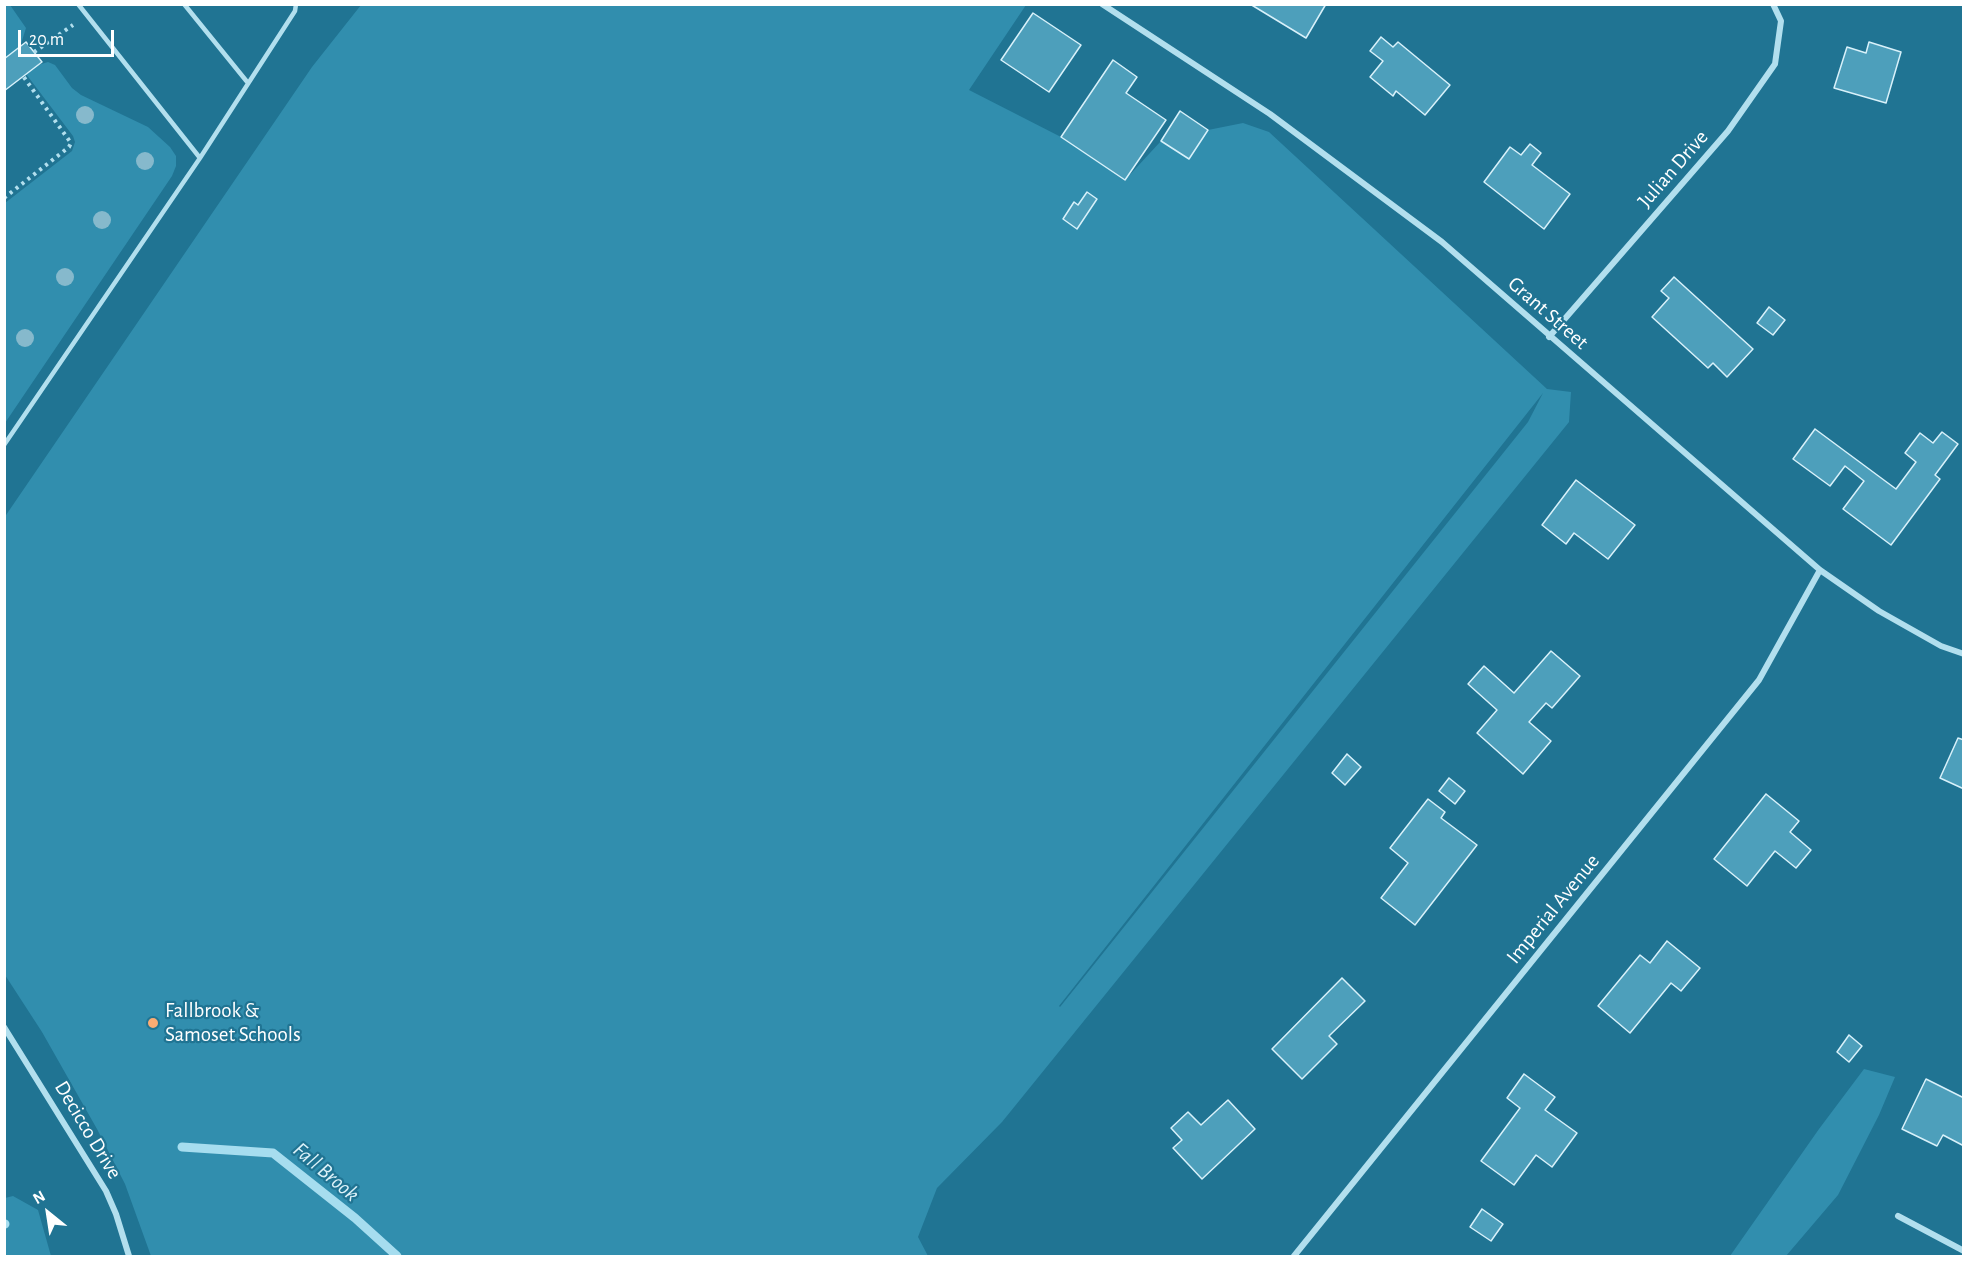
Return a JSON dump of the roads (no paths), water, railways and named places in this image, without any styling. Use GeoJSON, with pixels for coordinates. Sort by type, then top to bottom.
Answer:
{"type":"FeatureCollection","features":[{"type":"Feature","properties":{"kind":"street","name":"Grant Street"},"geometry":{"type":"LineString","coordinates":[[1102,4],[1270,114],[1442,242],[1820,570],[1879,611],[1941,646],[1964,654]]}},
{"type":"Feature","properties":{"kind":"street","name":"Julian Drive"},"geometry":{"type":"LineString","coordinates":[[1549,337],[1728,131],[1775,64],[1780,21],[1773,4]]}},
{"type":"Feature","properties":{"kind":"street","name":"Imperial Avenue"},"geometry":{"type":"LineString","coordinates":[[1294,1257],[1759,680],[1820,570]]}},
{"type":"Feature","properties":{"kind":"street","name":"Decicco Drive"},"geometry":{"type":"LineString","coordinates":[[4,1027],[106,1191],[116,1214],[129,1257]]}},
{"type":"Feature","properties":{"kind":"street"},"geometry":{"type":"LineString","coordinates":[[1898,1216],[1964,1251]]}},
{"type":"Feature","properties":{"kind":"lane"},"geometry":{"type":"LineString","coordinates":[[78,4],[200,158]]}},
{"type":"Feature","properties":{"kind":"lane"},"geometry":{"type":"LineString","coordinates":[[184,4],[249,83]]}},
{"type":"Feature","properties":{"kind":"lane"},"geometry":{"type":"LineString","coordinates":[[4,445],[200,158],[295,11],[296,4]]}},
{"type":"Feature","properties":{"kind":"waterway","name":"Fall Brook"},"geometry":{"type":"LineString","coordinates":[[182,1147],[273,1153],[355,1218],[397,1256]]}},
{"type":"Feature","properties":{"kind":"place","name":"Fallbrook & Samoset Schools"},"geometry":{"type":"Point","coordinates":[153,1023]}}]}
